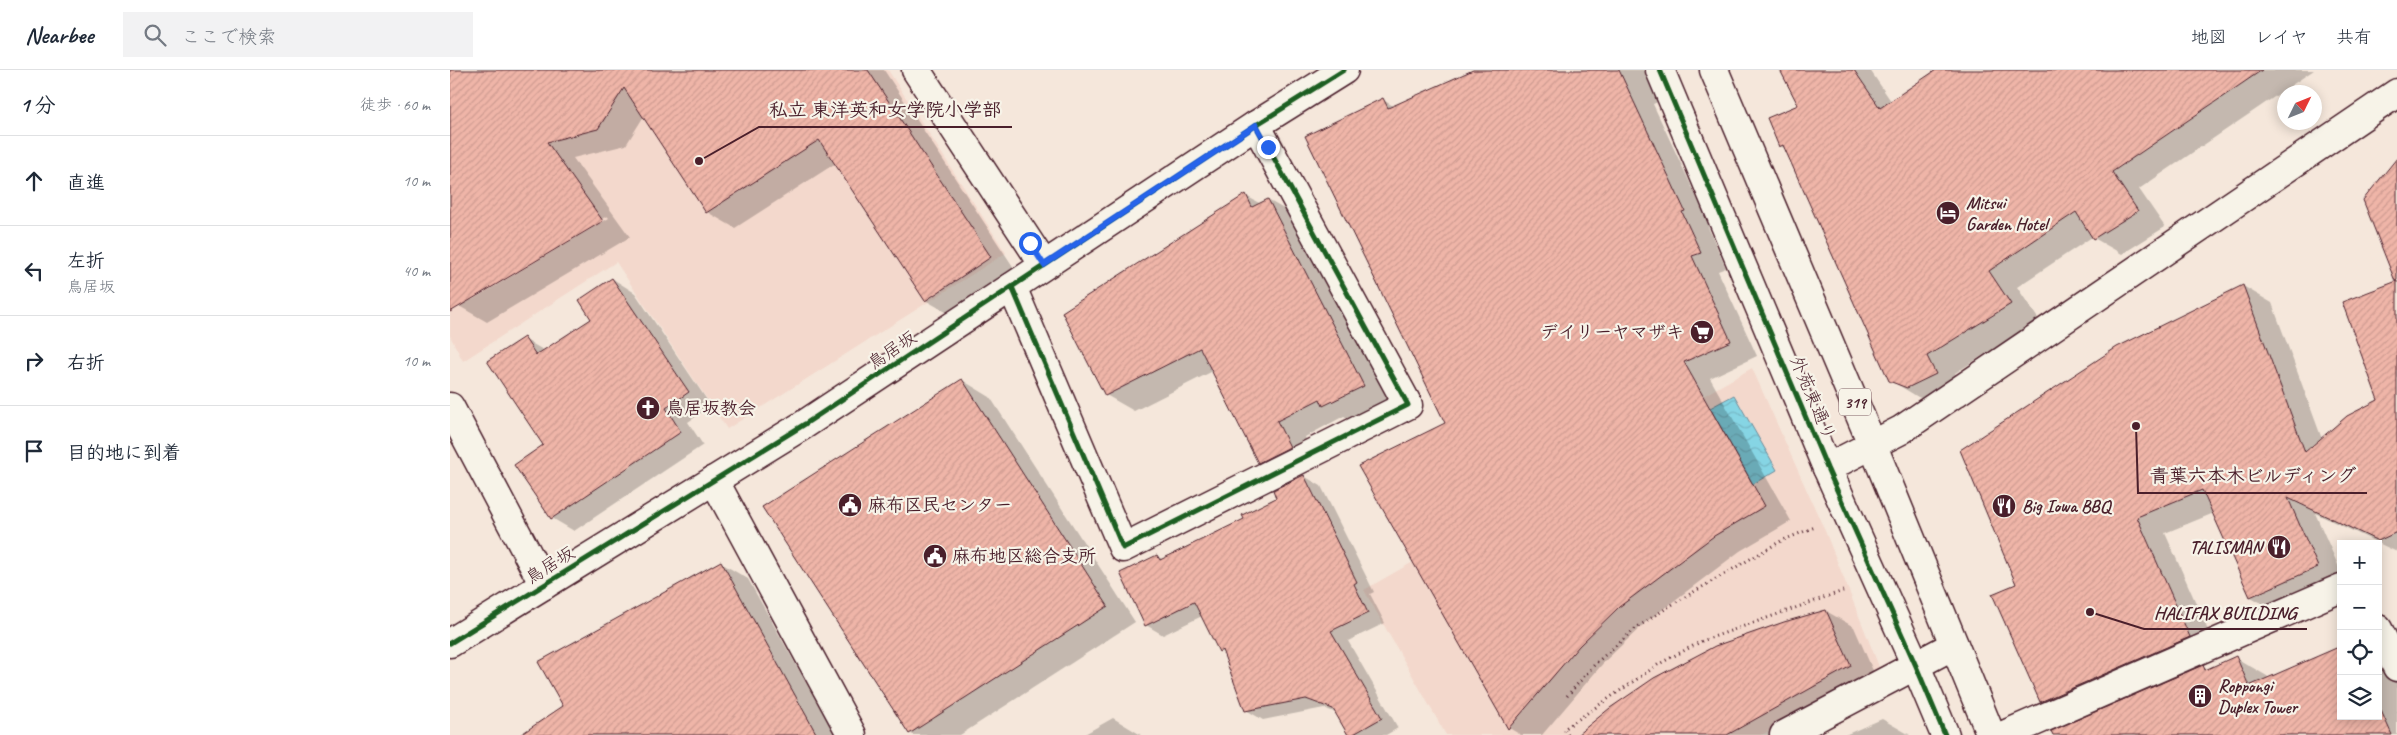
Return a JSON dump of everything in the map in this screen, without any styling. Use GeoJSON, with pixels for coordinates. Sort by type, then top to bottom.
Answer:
{"type":"FeatureCollection","features":[{"type":"Feature","properties":{"kind":"street"},"geometry":{"type":"LineString","coordinates":[[916,70],[1044,265]]}},
{"type":"Feature","properties":{"kind":"street","name":"鳥居坂"},"geometry":{"type":"LineString","coordinates":[[450,643],[805,424],[1256,125],[1344,70]]}},
{"type":"Feature","properties":{"kind":"street","name":"外苑東通り"},"geometry":{"type":"LineString","coordinates":[[1660,70],[1827,468],[1945,735]]}},
{"type":"Feature","properties":{"kind":"street","name":"外苑東通り"},"geometry":{"type":"LineString","coordinates":[[1714,70],[1873,446],[1991,735]]}},
{"type":"Feature","properties":{"kind":"street"},"geometry":{"type":"LineString","coordinates":[[1827,468],[1901,430],[2397,93]]}},
{"type":"Feature","properties":{"kind":"street"},"geometry":{"type":"LineString","coordinates":[[1012,287],[1123,548],[1408,405],[1256,125]]}},
{"type":"Feature","properties":{"kind":"street"},"geometry":{"type":"LineString","coordinates":[[450,407],[544,585]]}},
{"type":"Feature","properties":{"kind":"street"},"geometry":{"type":"LineString","coordinates":[[714,480],[852,735]]}},
{"type":"Feature","properties":{"kind":"street"},"geometry":{"type":"LineString","coordinates":[[2004,735],[2337,590]]}},
{"type":"Feature","properties":{"kind":"street"},"geometry":{"type":"LineString","coordinates":[[2378,630],[2397,667]]}},
{"type":"Feature","properties":{"kind":"street"},"geometry":{"type":"LineString","coordinates":[[1784,735],[1954,645]]}},
{"type":"Feature","properties":{"kind":"path"},"geometry":{"type":"LineString","coordinates":[[1567,696],[1596,663],[1651,618],[1781,541],[1821,524]]}},
{"type":"Feature","properties":{"kind":"path"},"geometry":{"type":"LineString","coordinates":[[1568,735],[1564,729],[1676,654],[1711,638],[1847,589]]}},
{"type":"Feature","properties":{"kind":"shaded area"},"geometry":{"type":"Polygon","coordinates":[[[450,70],[888,70],[1006,253],[727,429],[616,262],[463,361],[450,336],[450,70]]]}},
{"type":"Feature","properties":{"kind":"shaded area"},"geometry":{"type":"Polygon","coordinates":[[[1752,368],[1825,531],[1882,674],[1761,735],[1446,735],[1364,590],[1752,368]]]}},
{"type":"Feature","properties":{"kind":"water"},"geometry":{"type":"Polygon","coordinates":[[[1734,395],[1777,470],[1753,484],[1710,408],[1734,395]]]}},
{"type":"Feature","properties":{"kind":"building"},"geometry":{"type":"Polygon","coordinates":[[[450,70],[868,70],[991,257],[925,301],[819,140],[706,213],[624,88],[598,129],[547,142],[603,221],[450,312],[450,70]]]}},
{"type":"Feature","properties":{"kind":"building"},"geometry":{"type":"Polygon","coordinates":[[[1473,70],[1619,70],[1685,211],[1682,212],[1701,253],[1692,256],[1731,341],[1684,362],[1765,506],[1714,536],[1619,607],[1579,646],[1508,729],[1358,466],[1445,423],[1305,136],[1383,98],[1388,108],[1473,70]]]}},
{"type":"Feature","properties":{"kind":"building"},"geometry":{"type":"Polygon","coordinates":[[[1780,70],[1854,70],[1880,108],[1936,70],[2262,70],[2112,172],[2138,211],[2093,239],[2076,212],[1989,271],[2011,304],[1927,356],[1936,374],[1907,388],[1889,381],[1783,145],[1779,147],[1767,118],[1798,105],[1780,70]]]}},
{"type":"Feature","properties":{"kind":"building"},"geometry":{"type":"Polygon","coordinates":[[[2397,158],[2397,280],[2395,281],[2363,200],[2397,158]]]}},
{"type":"Feature","properties":{"kind":"building"},"geometry":{"type":"Polygon","coordinates":[[[1246,194],[1252,207],[1268,199],[1364,386],[1323,406],[1320,399],[1277,421],[1290,447],[1258,463],[1200,348],[1105,396],[1062,312],[1246,194]]]}},
{"type":"Feature","properties":{"kind":"building"},"geometry":{"type":"Polygon","coordinates":[[[612,278],[689,392],[666,408],[681,432],[551,519],[514,465],[543,445],[487,361],[524,337],[536,355],[591,319],[579,300],[612,278]]]}},
{"type":"Feature","properties":{"kind":"building"},"geometry":{"type":"Polygon","coordinates":[[[2397,281],[2397,532],[2376,540],[2288,498],[2318,567],[2250,597],[2202,490],[2137,517],[2190,637],[2040,702],[1992,594],[2016,584],[1960,450],[2117,347],[2243,285],[2305,452],[2347,416],[2378,400],[2342,302],[2397,281]]]}},
{"type":"Feature","properties":{"kind":"building","name":"麻布地区総合支所"},"geometry":{"type":"Polygon","coordinates":[[[962,379],[1108,606],[909,734],[762,507],[962,379]]]}},
{"type":"Feature","properties":{"kind":"building"},"geometry":{"type":"Polygon","coordinates":[[[1304,475],[1357,582],[1354,584],[1368,613],[1331,631],[1382,718],[1352,735],[1348,735],[1333,709],[1306,699],[1245,711],[1222,650],[1219,652],[1194,602],[1145,626],[1120,573],[1157,555],[1160,560],[1244,519],[1242,515],[1276,498],[1273,490],[1304,475]]]}},
{"type":"Feature","properties":{"kind":"building"},"geometry":{"type":"Polygon","coordinates":[[[721,561],[817,735],[520,735],[563,706],[538,662],[721,561]]]}},
{"type":"Feature","properties":{"kind":"building"},"geometry":{"type":"Polygon","coordinates":[[[1826,610],[1851,666],[1727,735],[1577,735],[1610,708],[1654,678],[1715,646],[1784,622],[1826,610]]]}},
{"type":"Feature","properties":{"kind":"building"},"geometry":{"type":"Polygon","coordinates":[[[2337,648],[2337,720],[2382,720],[2382,713],[2392,735],[2053,735],[2051,731],[2203,665],[2205,670],[2236,656],[2249,686],[2337,648]]]}},
{"type":"Feature","properties":{"kind":"cycle path"},"geometry":{"type":"LineString","coordinates":[[450,643],[805,424],[1256,125],[1344,70]]}},
{"type":"Feature","properties":{"kind":"cycle path"},"geometry":{"type":"LineString","coordinates":[[1660,70],[1827,468],[1945,735]]}},
{"type":"Feature","properties":{"kind":"cycle path"},"geometry":{"type":"LineString","coordinates":[[1012,287],[1123,548],[1408,405],[1256,125]]}},
{"type":"Feature","properties":{"kind":"place","name":"私立 東洋英和女学院小学部"},"geometry":{"type":"Point","coordinates":[699,161]}},
{"type":"Feature","properties":{"kind":"place","name":"Mitsui Garden Hotel"},"geometry":{"type":"Point","coordinates":[1948,213]}},
{"type":"Feature","properties":{"kind":"place","name":"デイリーヤマザキ"},"geometry":{"type":"Point","coordinates":[1702,332]}},
{"type":"Feature","properties":{"kind":"place","name":"鳥居坂教会"},"geometry":{"type":"Point","coordinates":[648,408]}},
{"type":"Feature","properties":{"kind":"place","name":"青葉六本木ビルディング"},"geometry":{"type":"Point","coordinates":[2136,426]}},
{"type":"Feature","properties":{"kind":"place","name":"麻布区民センター"},"geometry":{"type":"Point","coordinates":[850,505]}},
{"type":"Feature","properties":{"kind":"place","name":"Big Iowa BBQ"},"geometry":{"type":"Point","coordinates":[2004,506]}},
{"type":"Feature","properties":{"kind":"place","name":"TALISMAN"},"geometry":{"type":"Point","coordinates":[2279,547]}},
{"type":"Feature","properties":{"kind":"place","name":"麻布地区総合支所"},"geometry":{"type":"Point","coordinates":[935,556]}},
{"type":"Feature","properties":{"kind":"place","name":"HALIFAX BUILDING"},"geometry":{"type":"Point","coordinates":[2090,612]}},
{"type":"Feature","properties":{"kind":"place","name":"Roppongi Duplex Tower"},"geometry":{"type":"Point","coordinates":[2200,696]}},
{"type":"Feature","properties":{"kind":"route"},"geometry":{"type":"LineString","coordinates":[[1030,243],[1044,265],[1256,125],[1268,147]]}}]}
